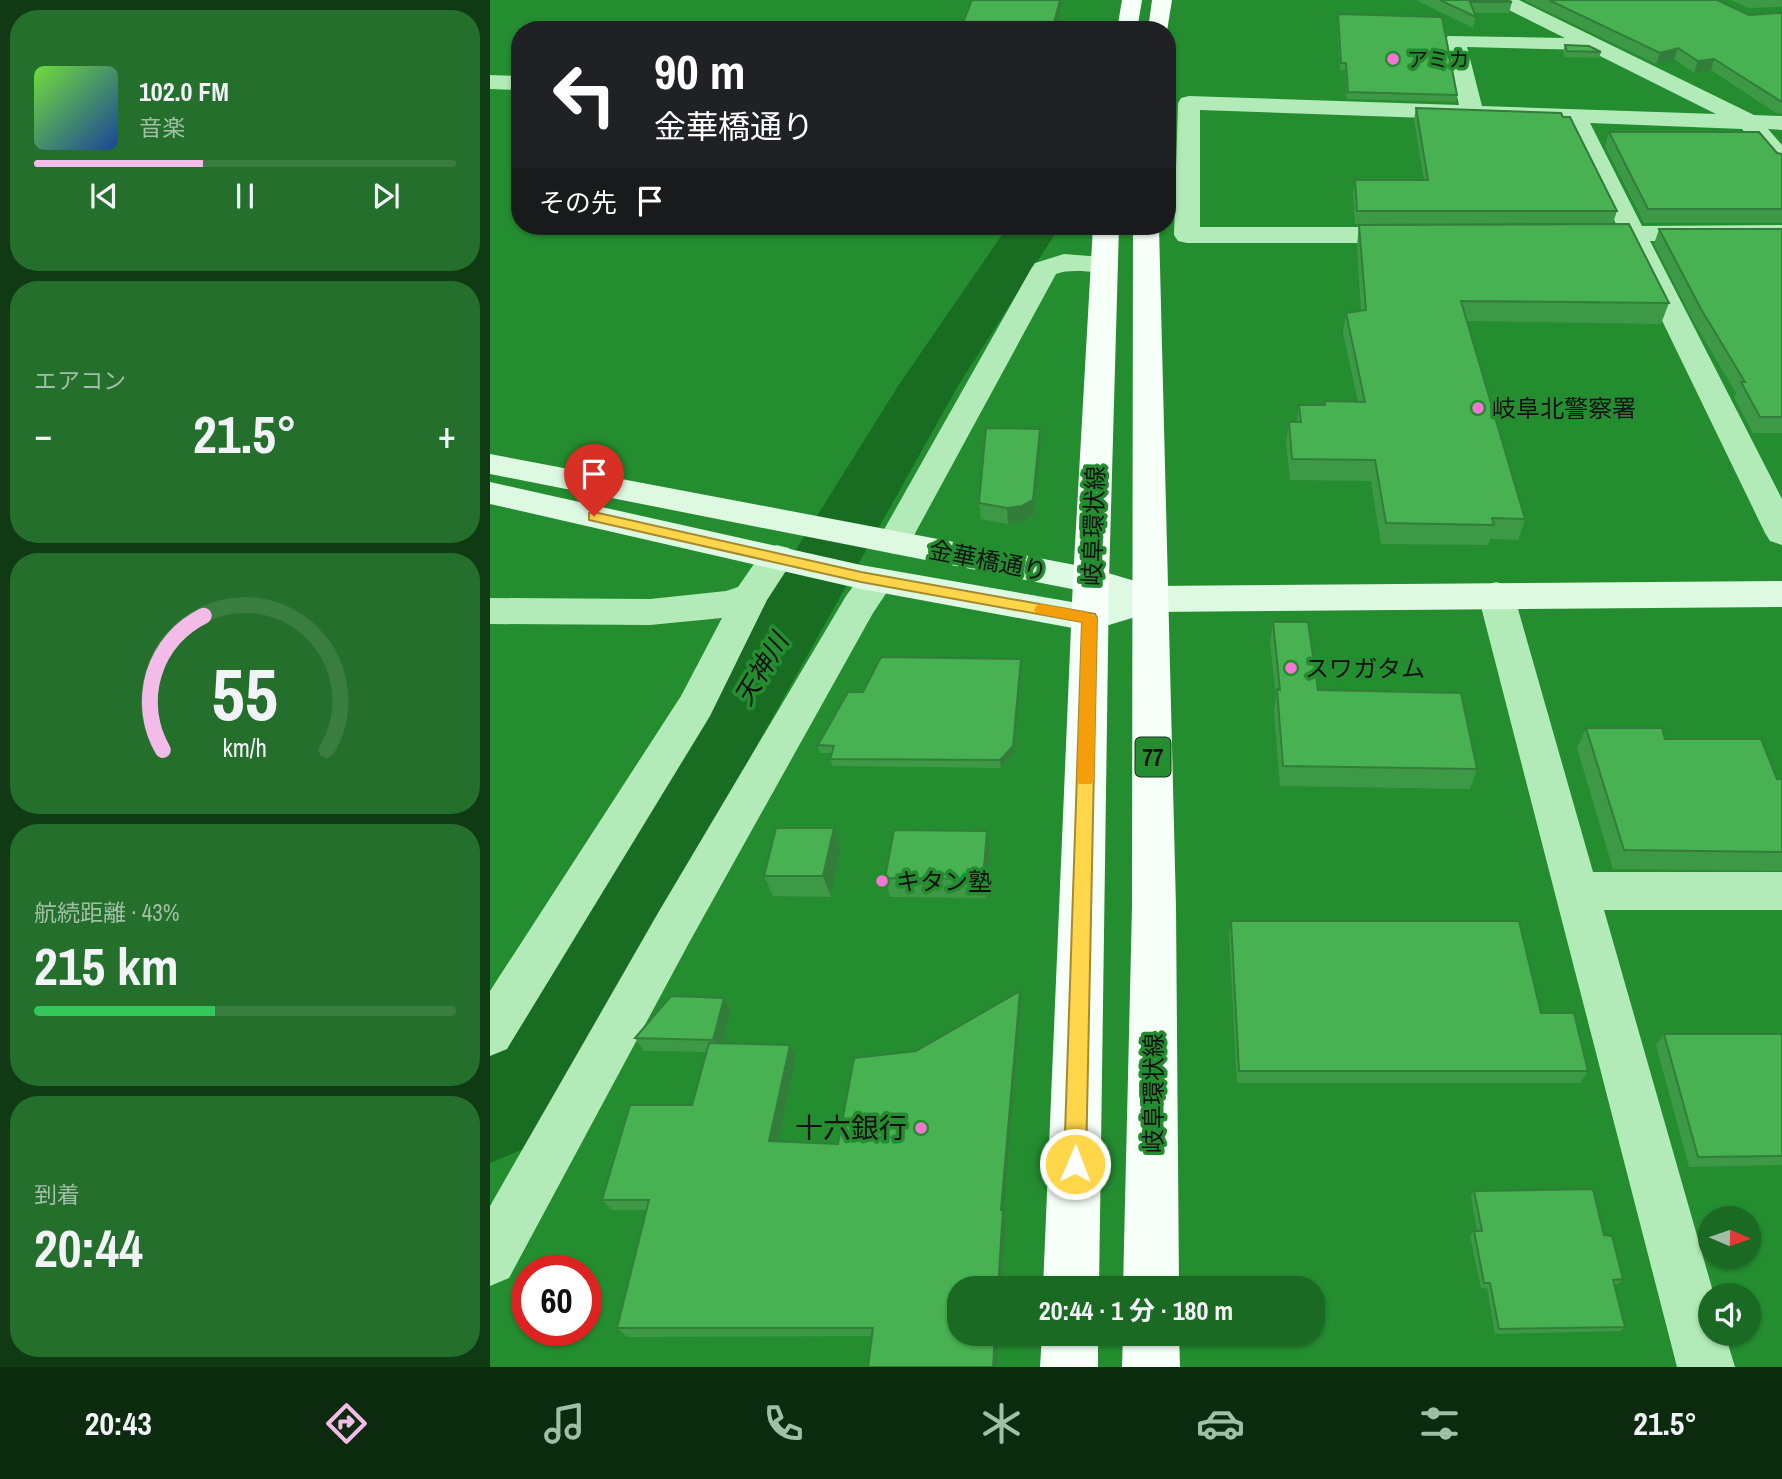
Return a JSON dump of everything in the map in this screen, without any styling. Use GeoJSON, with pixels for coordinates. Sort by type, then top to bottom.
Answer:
{"type":"FeatureCollection","features":[{"type":"Feature","properties":{"kind":"main road"},"geometry":{"type":"LineString","coordinates":[[1128,21],[1132,0]]}},
{"type":"Feature","properties":{"kind":"main road"},"geometry":{"type":"LineString","coordinates":[[1159,21],[1161,0]]}},
{"type":"Feature","properties":{"kind":"main road","name":"岐阜環状線"},"geometry":{"type":"LineString","coordinates":[[1146,235],[1154,907],[1151,1276]]}},
{"type":"Feature","properties":{"kind":"main road","name":"岐阜環状線"},"geometry":{"type":"LineString","coordinates":[[1071,1276],[1090,599],[1105,245]]}},
{"type":"Feature","properties":{"kind":"main road"},"geometry":{"type":"LineString","coordinates":[[1069,1367],[1070,1346]]}},
{"type":"Feature","properties":{"kind":"main road"},"geometry":{"type":"LineString","coordinates":[[1151,1346],[1151,1367]]}},
{"type":"Feature","properties":{"kind":"street"},"geometry":{"type":"LineString","coordinates":[[1504,0],[1748,121],[1782,160]]}},
{"type":"Feature","properties":{"kind":"street"},"geometry":{"type":"LineString","coordinates":[[1472,112],[1455,40],[1598,46]]}},
{"type":"Feature","properties":{"kind":"street"},"geometry":{"type":"LineString","coordinates":[[490,82],[511,83]]}},
{"type":"Feature","properties":{"kind":"street"},"geometry":{"type":"LineString","coordinates":[[1438,234],[1188,235],[1189,103],[1782,122]]}},
{"type":"Feature","properties":{"kind":"street"},"geometry":{"type":"LineString","coordinates":[[1575,116],[1782,533]]}},
{"type":"Feature","properties":{"kind":"street"},"geometry":{"type":"LineString","coordinates":[[1563,234],[1782,233]]}},
{"type":"Feature","properties":{"kind":"street"},"geometry":{"type":"LineString","coordinates":[[490,1259],[674,927],[859,605],[879,560],[1045,269],[1105,245]]}},
{"type":"Feature","properties":{"kind":"street","name":"金華橋通り"},"geometry":{"type":"LineString","coordinates":[[490,464],[813,526],[879,560]]}},
{"type":"Feature","properties":{"kind":"street","name":"金華橋通り"},"geometry":{"type":"LineString","coordinates":[[490,494],[785,559],[879,560],[1090,599],[1782,594]]}},
{"type":"Feature","properties":{"kind":"street"},"geometry":{"type":"LineString","coordinates":[[490,1033],[696,705],[751,596],[785,559]]}},
{"type":"Feature","properties":{"kind":"street"},"geometry":{"type":"LineString","coordinates":[[1496,595],[1706,1367]]}},
{"type":"Feature","properties":{"kind":"street"},"geometry":{"type":"LineString","coordinates":[[490,611],[650,612],[729,604],[751,596]]}},
{"type":"Feature","properties":{"kind":"street"},"geometry":{"type":"LineString","coordinates":[[1575,891],[1782,891]]}},
{"type":"Feature","properties":{"kind":"building"},"geometry":{"type":"Polygon","coordinates":[[[972,0],[1060,0],[1054,21],[964,21],[972,0]]]}},
{"type":"Feature","properties":{"kind":"building"},"geometry":{"type":"Polygon","coordinates":[[[1440,0],[1512,2],[1470,2],[1476,17],[1440,0]]]}},
{"type":"Feature","properties":{"kind":"building"},"geometry":{"type":"Polygon","coordinates":[[[1549,0],[1717,0],[1749,15],[1782,13],[1782,102],[1714,59],[1698,61],[1678,48],[1660,53],[1549,0]]]}},
{"type":"Feature","properties":{"kind":"building","name":"アミカ"},"geometry":{"type":"Polygon","coordinates":[[[1338,14],[1442,17],[1457,95],[1348,92],[1346,63],[1341,63],[1338,14]]]}},
{"type":"Feature","properties":{"kind":"building"},"geometry":{"type":"Polygon","coordinates":[[[1565,45],[1589,46],[1601,52],[1567,51],[1565,45]]]}},
{"type":"Feature","properties":{"kind":"building"},"geometry":{"type":"Polygon","coordinates":[[[1416,108],[1561,113],[1563,117],[1570,117],[1617,211],[1357,211],[1355,180],[1428,180],[1416,108]]]}},
{"type":"Feature","properties":{"kind":"building"},"geometry":{"type":"Polygon","coordinates":[[[1609,132],[1759,132],[1777,153],[1782,154],[1782,209],[1648,209],[1609,132]]]}},
{"type":"Feature","properties":{"kind":"building"},"geometry":{"type":"Polygon","coordinates":[[[1629,224],[1669,303],[1461,301],[1525,519],[1492,518],[1494,525],[1386,523],[1375,460],[1292,459],[1289,422],[1301,422],[1299,405],[1325,405],[1325,401],[1365,402],[1346,313],[1366,310],[1359,225],[1629,224]]]}},
{"type":"Feature","properties":{"kind":"building"},"geometry":{"type":"Polygon","coordinates":[[[1659,229],[1782,229],[1782,417],[1760,417],[1741,382],[1745,382],[1701,309],[1659,229]]]}},
{"type":"Feature","properties":{"kind":"building"},"geometry":{"type":"Polygon","coordinates":[[[986,428],[1040,429],[1033,500],[1022,506],[1007,508],[979,503],[986,428]]]}},
{"type":"Feature","properties":{"kind":"building"},"geometry":{"type":"Polygon","coordinates":[[[1273,622],[1308,622],[1318,690],[1461,693],[1477,769],[1283,766],[1277,689],[1280,690],[1273,622]]]}},
{"type":"Feature","properties":{"kind":"building"},"geometry":{"type":"Polygon","coordinates":[[[881,657],[1021,659],[1013,746],[1000,760],[830,759],[834,746],[818,745],[848,692],[863,692],[881,657]]]}},
{"type":"Feature","properties":{"kind":"building"},"geometry":{"type":"Polygon","coordinates":[[[1586,728],[1662,728],[1665,739],[1761,739],[1777,779],[1782,779],[1782,852],[1624,850],[1586,728]]]}},
{"type":"Feature","properties":{"kind":"building"},"geometry":{"type":"Polygon","coordinates":[[[776,828],[834,828],[823,876],[764,876],[776,828]]]}},
{"type":"Feature","properties":{"kind":"building"},"geometry":{"type":"Polygon","coordinates":[[[894,830],[987,831],[983,879],[885,878],[894,830]]]}},
{"type":"Feature","properties":{"kind":"building"},"geometry":{"type":"Polygon","coordinates":[[[1231,921],[1519,921],[1541,1013],[1574,1013],[1588,1071],[1239,1071],[1231,921]]]}},
{"type":"Feature","properties":{"kind":"building"},"geometry":{"type":"Polygon","coordinates":[[[1020,991],[1001,1210],[999,1276],[947,1276],[947,1346],[994,1346],[993,1367],[868,1367],[873,1328],[617,1328],[649,1200],[602,1200],[630,1105],[692,1105],[709,1043],[790,1045],[769,1141],[838,1144],[854,1058],[916,1051],[1020,991]]]}},
{"type":"Feature","properties":{"kind":"building"},"geometry":{"type":"Polygon","coordinates":[[[671,996],[724,998],[713,1040],[635,1038],[671,996]]]}},
{"type":"Feature","properties":{"kind":"building"},"geometry":{"type":"Polygon","coordinates":[[[1664,1034],[1782,1034],[1782,1156],[1698,1157],[1664,1034]]]}},
{"type":"Feature","properties":{"kind":"building"},"geometry":{"type":"Polygon","coordinates":[[[1593,1189],[1604,1235],[1612,1236],[1623,1279],[1613,1280],[1625,1327],[1499,1329],[1490,1283],[1484,1283],[1474,1231],[1482,1231],[1474,1191],[1593,1189]]]}},
{"type":"Feature","properties":{"kind":"waterway","name":"天神川"},"geometry":{"type":"LineString","coordinates":[[490,1113],[698,776],[928,386],[1028,235]]}},
{"type":"Feature","properties":{"kind":"slow traffic"},"geometry":{"type":"LineString","coordinates":[[1041,610],[1089,618],[1085,780]]}},
{"type":"Feature","properties":{"kind":"place","name":"アミカ"},"geometry":{"type":"Point","coordinates":[1393,59]}},
{"type":"Feature","properties":{"kind":"place","name":"岐阜北警察署"},"geometry":{"type":"Point","coordinates":[1478,408]}},
{"type":"Feature","properties":{"kind":"place","name":"スワガタム"},"geometry":{"type":"Point","coordinates":[1291,668]}},
{"type":"Feature","properties":{"kind":"place","name":"キタン塾"},"geometry":{"type":"Point","coordinates":[882,881]}},
{"type":"Feature","properties":{"kind":"place","name":"十六銀行"},"geometry":{"type":"Point","coordinates":[921,1128]}},
{"type":"Feature","properties":{"kind":"route"},"geometry":{"type":"LineString","coordinates":[[594,516],[861,577],[1089,618],[1075,1164]]}}]}
